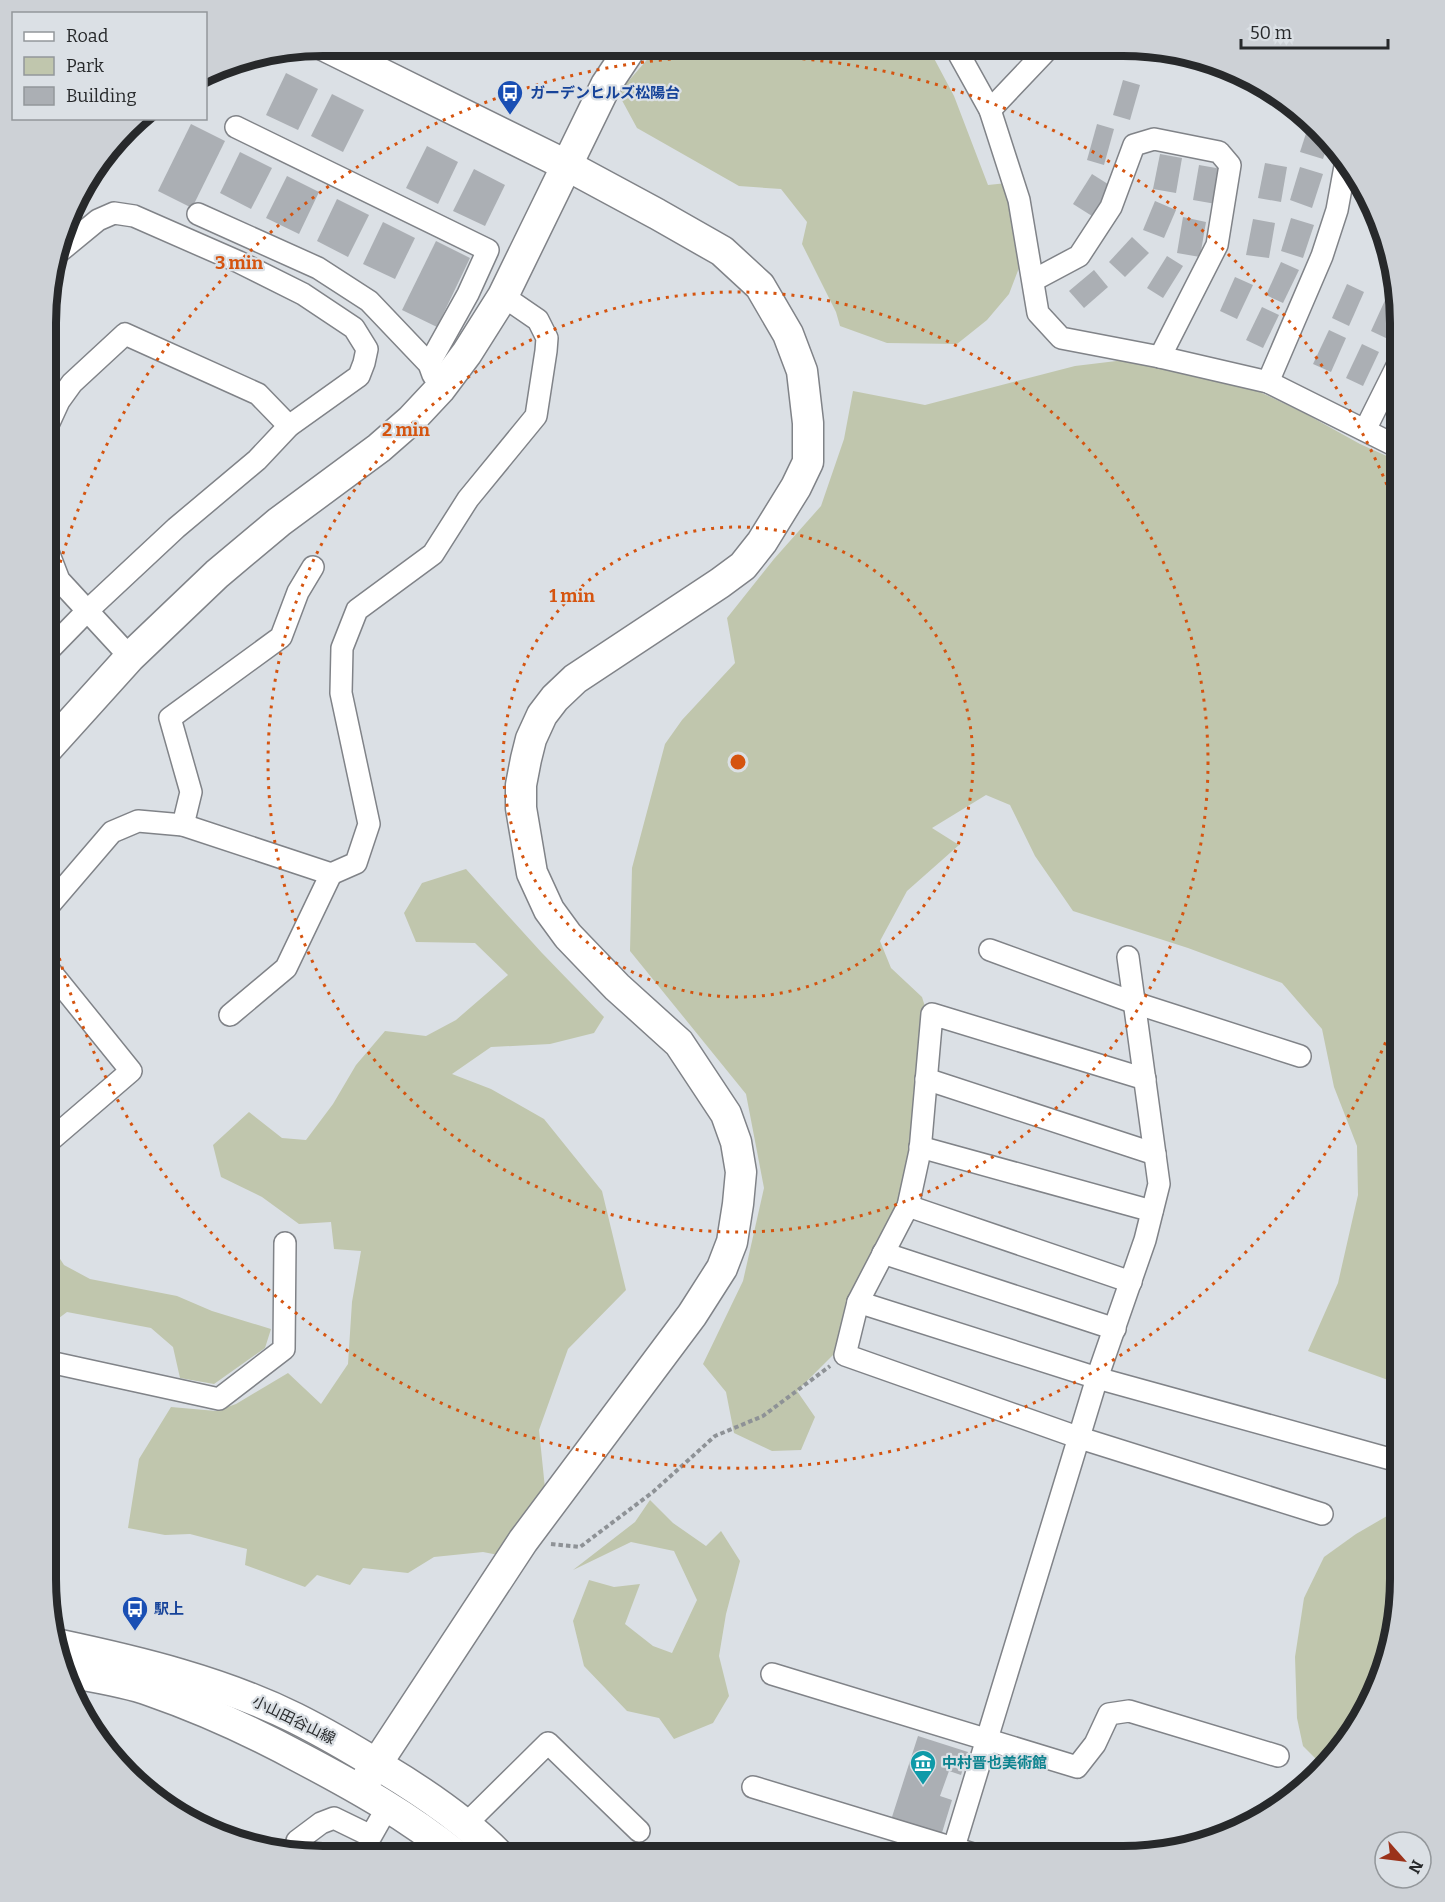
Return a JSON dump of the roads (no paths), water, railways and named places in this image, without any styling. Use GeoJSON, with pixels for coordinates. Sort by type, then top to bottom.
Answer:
{"type":"FeatureCollection","features":[{"type":"Feature","properties":{"kind":"street"},"geometry":{"type":"LineString","coordinates":[[345,56],[568,166],[722,251],[760,286],[788,334],[802,371],[808,423],[808,462],[782,512],[743,566],[720,584],[575,679],[555,698],[542,715],[531,739],[521,785],[521,808],[532,873],[549,910],[568,936],[617,987],[679,1043],[726,1114],[736,1142],[741,1172],[732,1242],[722,1268],[692,1315],[523,1541],[360,1789]]}},
{"type":"Feature","properties":{"kind":"street"},"geometry":{"type":"LineString","coordinates":[[434,377],[468,353],[503,296],[606,85],[625,56]]}},
{"type":"Feature","properties":{"kind":"street"},"geometry":{"type":"LineString","coordinates":[[960,56],[990,110],[1019,200],[1038,313],[1061,338],[1160,357],[1268,382],[1390,443]]}},
{"type":"Feature","properties":{"kind":"street"},"geometry":{"type":"LineString","coordinates":[[990,110],[1041,56]]}},
{"type":"Feature","properties":{"kind":"street"},"geometry":{"type":"LineString","coordinates":[[56,738],[130,657],[217,574],[279,522],[379,448],[411,420],[434,377],[488,250],[236,127]]}},
{"type":"Feature","properties":{"kind":"street"},"geometry":{"type":"LineString","coordinates":[[1034,280],[1079,256],[1111,207],[1134,145],[1154,139],[1219,152],[1230,165],[1217,245],[1160,357]]}},
{"type":"Feature","properties":{"kind":"street"},"geometry":{"type":"LineString","coordinates":[[1268,382],[1322,256],[1337,210],[1344,173]]}},
{"type":"Feature","properties":{"kind":"street"},"geometry":{"type":"LineString","coordinates":[[56,643],[176,528],[257,460],[289,426],[359,376],[367,349],[354,328],[303,294],[239,262],[134,216],[114,213],[98,220],[67,245]]}},
{"type":"Feature","properties":{"kind":"street"},"geometry":{"type":"LineString","coordinates":[[198,214],[318,268],[369,301],[434,377]]}},
{"type":"Feature","properties":{"kind":"street"},"geometry":{"type":"LineString","coordinates":[[230,1015],[286,968],[331,874],[356,863],[369,824],[341,693],[342,648],[357,610],[433,554],[468,499],[536,416],[547,338],[538,320],[503,296]]}},
{"type":"Feature","properties":{"kind":"street"},"geometry":{"type":"LineString","coordinates":[[56,395],[125,334],[258,394],[289,426]]}},
{"type":"Feature","properties":{"kind":"street"},"geometry":{"type":"LineString","coordinates":[[1365,430],[1390,380]]}},
{"type":"Feature","properties":{"kind":"street"},"geometry":{"type":"LineString","coordinates":[[183,825],[191,792],[170,718],[282,637],[298,592],[313,567]]}},
{"type":"Feature","properties":{"kind":"street"},"geometry":{"type":"LineString","coordinates":[[56,572],[59,580],[86,612],[130,657]]}},
{"type":"Feature","properties":{"kind":"street"},"geometry":{"type":"LineString","coordinates":[[56,897],[112,832],[138,821],[183,825],[331,874]]}},
{"type":"Feature","properties":{"kind":"street"},"geometry":{"type":"LineString","coordinates":[[990,950],[1136,1003],[1300,1056]]}},
{"type":"Feature","properties":{"kind":"street"},"geometry":{"type":"LineString","coordinates":[[954,1846],[1097,1378],[1131,1282],[1159,1184],[1128,957]]}},
{"type":"Feature","properties":{"kind":"street"},"geometry":{"type":"LineString","coordinates":[[56,978],[131,1071],[56,1132]]}},
{"type":"Feature","properties":{"kind":"street"},"geometry":{"type":"LineString","coordinates":[[1145,1079],[932,1014],[921,1147],[908,1206],[858,1302],[844,1355],[1080,1438],[1322,1514]]}},
{"type":"Feature","properties":{"kind":"street"},"geometry":{"type":"LineString","coordinates":[[927,1079],[1155,1154]]}},
{"type":"Feature","properties":{"kind":"street"},"geometry":{"type":"LineString","coordinates":[[921,1147],[1152,1211]]}},
{"type":"Feature","properties":{"kind":"street"},"geometry":{"type":"LineString","coordinates":[[908,1206],[1131,1282]]}},
{"type":"Feature","properties":{"kind":"street"},"geometry":{"type":"LineString","coordinates":[[56,1363],[219,1399],[284,1349],[285,1243]]}},
{"type":"Feature","properties":{"kind":"street"},"geometry":{"type":"LineString","coordinates":[[883,1253],[1114,1329]]}},
{"type":"Feature","properties":{"kind":"street"},"geometry":{"type":"LineString","coordinates":[[858,1302],[1097,1378],[1390,1459]]}},
{"type":"Feature","properties":{"kind":"street","name":"小山田谷山線"},"geometry":{"type":"LineString","coordinates":[[64,1646],[165,1669],[246,1697],[294,1717],[405,1781],[465,1825],[489,1846]]}},
{"type":"Feature","properties":{"kind":"street","name":"小山田谷山線"},"geometry":{"type":"LineString","coordinates":[[73,1674],[149,1690],[208,1712],[256,1734],[360,1789],[445,1846]]}},
{"type":"Feature","properties":{"kind":"street"},"geometry":{"type":"LineString","coordinates":[[772,1674],[1077,1767],[1095,1744],[1109,1714],[1129,1711],[1278,1756]]}},
{"type":"Feature","properties":{"kind":"street"},"geometry":{"type":"LineString","coordinates":[[465,1825],[548,1743],[639,1831]]}},
{"type":"Feature","properties":{"kind":"street"},"geometry":{"type":"LineString","coordinates":[[753,1787],[934,1846]]}},
{"type":"Feature","properties":{"kind":"street"},"geometry":{"type":"LineString","coordinates":[[301,1846],[297,1841],[321,1823],[334,1818],[371,1836],[388,1806]]}},
{"type":"Feature","properties":{"kind":"place","name":"ガーデンヒルズ松陽台"},"geometry":{"type":"Point","coordinates":[510,116]}},
{"type":"Feature","properties":{"kind":"place","name":"駅上"},"geometry":{"type":"Point","coordinates":[135,1632]}},
{"type":"Feature","properties":{"kind":"place","name":"中村晋也美術館"},"geometry":{"type":"Point","coordinates":[923,1786]}}]}
